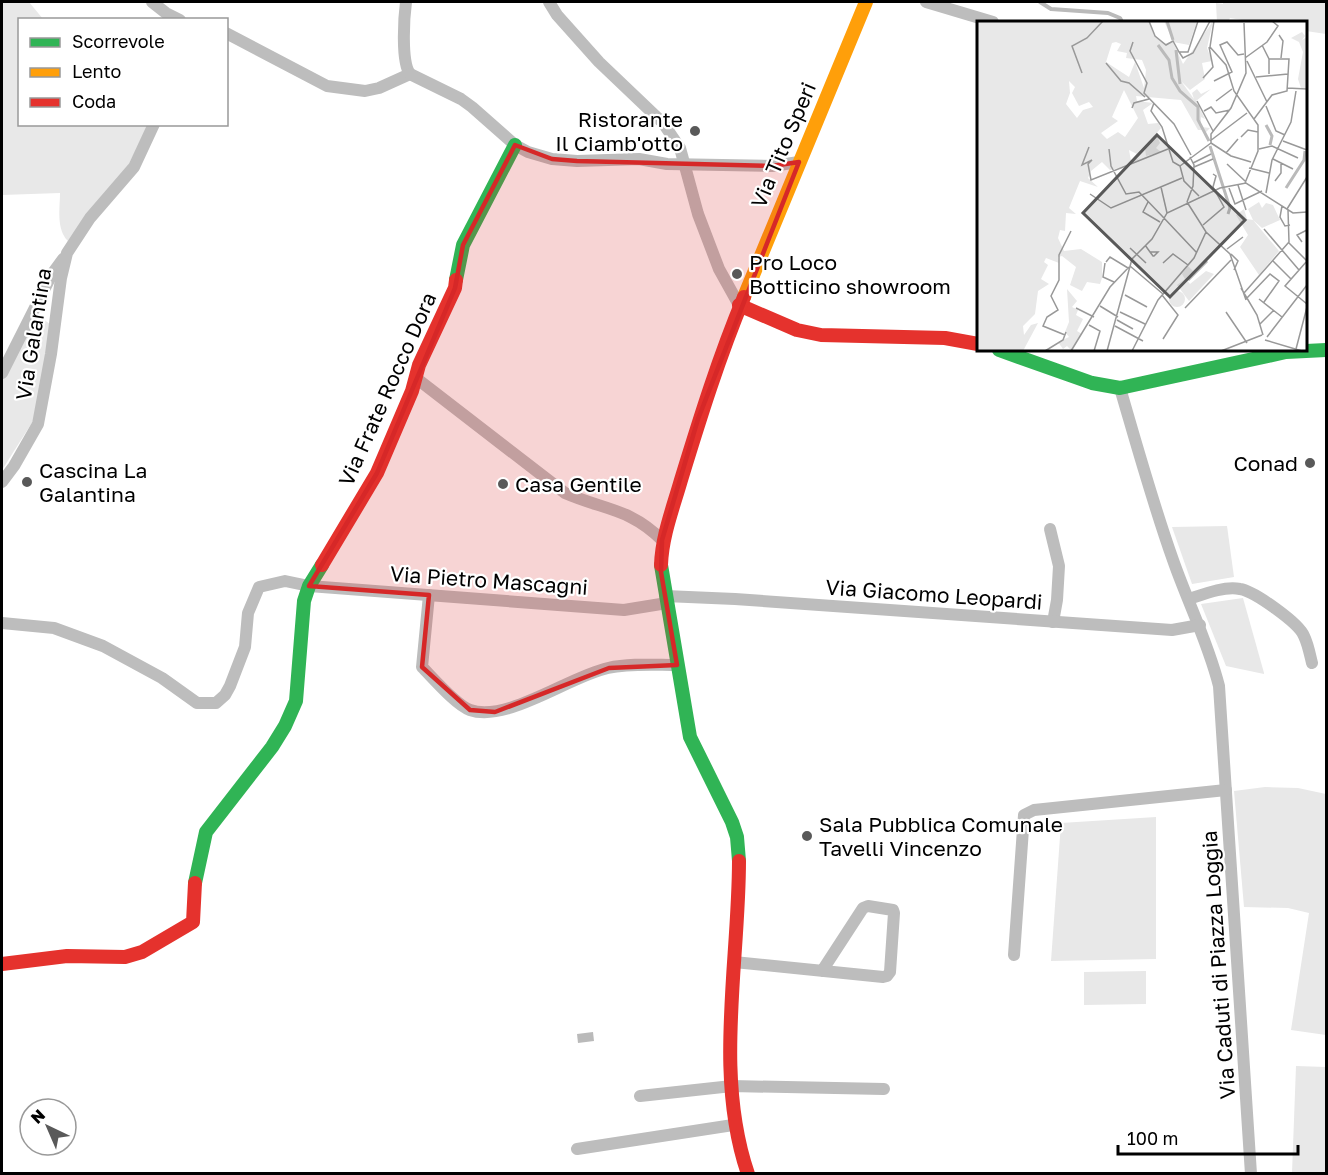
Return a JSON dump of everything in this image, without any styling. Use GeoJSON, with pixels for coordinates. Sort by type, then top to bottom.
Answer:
{"type":"FeatureCollection","features":[{"type":"Feature","properties":{"kind":"street"},"geometry":{"type":"LineString","coordinates":[[152,2],[174,18]]}},
{"type":"Feature","properties":{"kind":"street"},"geometry":{"type":"LineString","coordinates":[[406,2],[406,57],[407,70],[410,74],[460,99],[515,145],[528,152],[552,159],[577,161],[639,159],[668,164],[772,166],[799,162]]}},
{"type":"Feature","properties":{"kind":"street"},"geometry":{"type":"LineString","coordinates":[[549,2],[557,15],[599,62],[663,123],[680,148],[698,214],[719,269],[739,305],[797,330],[821,335],[945,338],[977,344]]}},
{"type":"Feature","properties":{"kind":"street","name":"Via Tito Speri"},"geometry":{"type":"LineString","coordinates":[[748,1173],[733,1125],[734,962],[739,854],[737,837],[724,804],[697,758],[690,737],[661,572],[660,553],[698,420],[739,305],[866,2]]}},
{"type":"Feature","properties":{"kind":"street"},"geometry":{"type":"LineString","coordinates":[[926,2],[990,21]]}},
{"type":"Feature","properties":{"kind":"street"},"geometry":{"type":"LineString","coordinates":[[228,34],[327,86],[365,91],[380,88],[410,74]]}},
{"type":"Feature","properties":{"kind":"street","name":"Via Galantina"},"geometry":{"type":"LineString","coordinates":[[2,373],[52,274],[90,218],[134,167],[153,126]]}},
{"type":"Feature","properties":{"kind":"street","name":"Via Frate Rocco Dora"},"geometry":{"type":"LineString","coordinates":[[2,964],[67,956],[125,957],[142,952],[193,922],[196,874],[206,832],[272,747],[285,726],[296,701],[304,601],[309,586],[377,473],[416,378],[419,365],[455,288],[463,244],[515,145]]}},
{"type":"Feature","properties":{"kind":"street","name":"Via Galantina"},"geometry":{"type":"LineString","coordinates":[[2,482],[38,424],[67,253]]}},
{"type":"Feature","properties":{"kind":"street"},"geometry":{"type":"LineString","coordinates":[[1307,351],[1326,350]]}},
{"type":"Feature","properties":{"kind":"street"},"geometry":{"type":"LineString","coordinates":[[1006,351],[1036,355],[1092,383],[1120,388],[1210,366],[1286,352],[1306,351]]}},
{"type":"Feature","properties":{"kind":"street"},"geometry":{"type":"LineString","coordinates":[[416,378],[565,493],[630,515],[644,523],[662,540]]}},
{"type":"Feature","properties":{"kind":"street","name":"Via Caduti di Piazza Loggia"},"geometry":{"type":"LineString","coordinates":[[1120,388],[1160,522],[1211,654],[1219,686],[1251,1173]]}},
{"type":"Feature","properties":{"kind":"street"},"geometry":{"type":"LineString","coordinates":[[1050,529],[1059,566],[1053,622]]}},
{"type":"Feature","properties":{"kind":"street","name":"Via Pietro Mascagni"},"geometry":{"type":"LineString","coordinates":[[2,623],[54,628],[103,646],[162,678],[197,703],[216,703],[225,695],[230,686],[246,646],[248,613],[259,587],[285,581],[309,586],[624,610],[666,600]]}},
{"type":"Feature","properties":{"kind":"street"},"geometry":{"type":"LineString","coordinates":[[1189,599],[1217,591],[1241,589],[1266,602],[1293,622],[1304,634],[1312,663]]}},
{"type":"Feature","properties":{"kind":"street"},"geometry":{"type":"LineString","coordinates":[[429,595],[422,667],[447,693],[470,710],[495,712],[517,706],[567,683],[609,668],[677,665]]}},
{"type":"Feature","properties":{"kind":"street","name":"Via Giacomo Leopardi"},"geometry":{"type":"LineString","coordinates":[[666,600],[735,599],[1172,630],[1200,625]]}},
{"type":"Feature","properties":{"kind":"street"},"geometry":{"type":"LineString","coordinates":[[1014,956],[1024,815],[1034,810],[1226,790]]}},
{"type":"Feature","properties":{"kind":"street"},"geometry":{"type":"LineString","coordinates":[[734,962],[822,971],[883,977],[887,976],[890,972],[893,910],[868,906],[863,908],[822,971]]}},
{"type":"Feature","properties":{"kind":"street"},"geometry":{"type":"LineString","coordinates":[[640,1096],[732,1086],[884,1089]]}},
{"type":"Feature","properties":{"kind":"street"},"geometry":{"type":"LineString","coordinates":[[577,1149],[733,1125]]}},
{"type":"Feature","properties":{"kind":"highlighted area"},"geometry":{"type":"Polygon","coordinates":[[[515,145],[552,159],[577,161],[772,166],[799,162],[698,419],[662,540],[661,572],[677,665],[609,668],[495,712],[470,710],[422,667],[429,595],[309,586],[377,473],[455,288],[463,245],[515,145]]]}},
{"type":"Feature","properties":{"kind":"shaded area"},"geometry":{"type":"Polygon","coordinates":[[[2,2],[29,2],[42,18],[18,18],[18,126],[148,126],[128,166],[68,241],[60,224],[60,193],[2,195],[2,2]]]}},
{"type":"Feature","properties":{"kind":"shaded area"},"geometry":{"type":"Polygon","coordinates":[[[1223,2],[1326,2],[1326,34],[1307,31],[1307,21],[1249,21],[1230,18],[1228,21],[1217,21],[1216,3],[1223,4],[1223,2]]]}},
{"type":"Feature","properties":{"kind":"shaded area"},"geometry":{"type":"Polygon","coordinates":[[[34,313],[53,326],[33,421],[2,470],[2,381],[34,313]]]}},
{"type":"Feature","properties":{"kind":"shaded area"},"geometry":{"type":"Polygon","coordinates":[[[1227,526],[1234,577],[1192,584],[1172,527],[1227,526]]]}},
{"type":"Feature","properties":{"kind":"shaded area"},"geometry":{"type":"Polygon","coordinates":[[[1243,598],[1264,674],[1226,666],[1201,604],[1243,598]]]}},
{"type":"Feature","properties":{"kind":"shaded area"},"geometry":{"type":"Polygon","coordinates":[[[1265,787],[1298,788],[1326,794],[1326,1035],[1291,1030],[1309,913],[1288,908],[1244,907],[1234,791],[1265,787]]]}},
{"type":"Feature","properties":{"kind":"shaded area"},"geometry":{"type":"Polygon","coordinates":[[[1156,817],[1156,959],[1051,961],[1061,823],[1156,817]]]}},
{"type":"Feature","properties":{"kind":"shaded area"},"geometry":{"type":"Polygon","coordinates":[[[1146,971],[1146,1004],[1084,1005],[1084,972],[1146,971]]]}},
{"type":"Feature","properties":{"kind":"shaded area"},"geometry":{"type":"Polygon","coordinates":[[[593,1032],[594,1041],[578,1043],[577,1034],[593,1032]]]}},
{"type":"Feature","properties":{"kind":"shaded area"},"geometry":{"type":"Polygon","coordinates":[[[1296,1066],[1326,1067],[1326,1173],[1292,1173],[1296,1066]]]}},
{"type":"Feature","properties":{"kind":"waterway"},"geometry":{"type":"LineString","coordinates":[[1040,2],[1051,9],[1108,13],[1120,18],[1122,21]]}},
{"type":"Feature","properties":{"kind":"traffic: fast"},"geometry":{"type":"LineString","coordinates":[[456,280],[463,245],[515,145]]}},
{"type":"Feature","properties":{"kind":"traffic: fast"},"geometry":{"type":"LineString","coordinates":[[1307,351],[1326,350]]}},
{"type":"Feature","properties":{"kind":"traffic: fast"},"geometry":{"type":"LineString","coordinates":[[1002,351],[1092,383],[1120,388],[1286,352],[1306,351]]}},
{"type":"Feature","properties":{"kind":"traffic: fast"},"geometry":{"type":"LineString","coordinates":[[195,883],[206,832],[272,747],[285,726],[296,701],[304,601],[309,586],[322,565]]}},
{"type":"Feature","properties":{"kind":"traffic: fast"},"geometry":{"type":"LineString","coordinates":[[661,565],[690,737],[732,822],[737,837],[739,861]]}},
{"type":"Feature","properties":{"kind":"traffic: slow"},"geometry":{"type":"LineString","coordinates":[[744,297],[866,2]]}},
{"type":"Feature","properties":{"kind":"traffic: jam"},"geometry":{"type":"LineString","coordinates":[[322,565],[377,473],[412,391],[419,365],[455,288],[456,280]]}},
{"type":"Feature","properties":{"kind":"traffic: jam"},"geometry":{"type":"LineString","coordinates":[[661,565],[671,512],[688,457],[718,365],[744,297]]}},
{"type":"Feature","properties":{"kind":"traffic: jam"},"geometry":{"type":"LineString","coordinates":[[739,305],[797,330],[821,335],[945,338],[977,344]]}},
{"type":"Feature","properties":{"kind":"traffic: jam"},"geometry":{"type":"LineString","coordinates":[[739,861],[730,1058],[732,1098],[738,1136],[748,1174]]}},
{"type":"Feature","properties":{"kind":"traffic: jam"},"geometry":{"type":"LineString","coordinates":[[2,964],[67,956],[125,957],[142,952],[193,922],[195,883]]}},
{"type":"Feature","properties":{"kind":"place","name":"Ristorante Il Ciamb'otto"},"geometry":{"type":"Point","coordinates":[695,131]}},
{"type":"Feature","properties":{"kind":"place","name":"Pro Loco Botticino showroom"},"geometry":{"type":"Point","coordinates":[737,274]}},
{"type":"Feature","properties":{"kind":"place","name":"Conad"},"geometry":{"type":"Point","coordinates":[1310,463]}},
{"type":"Feature","properties":{"kind":"place","name":"Cascina La Galantina"},"geometry":{"type":"Point","coordinates":[27,482]}},
{"type":"Feature","properties":{"kind":"place","name":"Casa Gentile"},"geometry":{"type":"Point","coordinates":[503,484]}},
{"type":"Feature","properties":{"kind":"place","name":"Sala Pubblica Comunale Tavelli Vincenzo"},"geometry":{"type":"Point","coordinates":[807,836]}}]}
